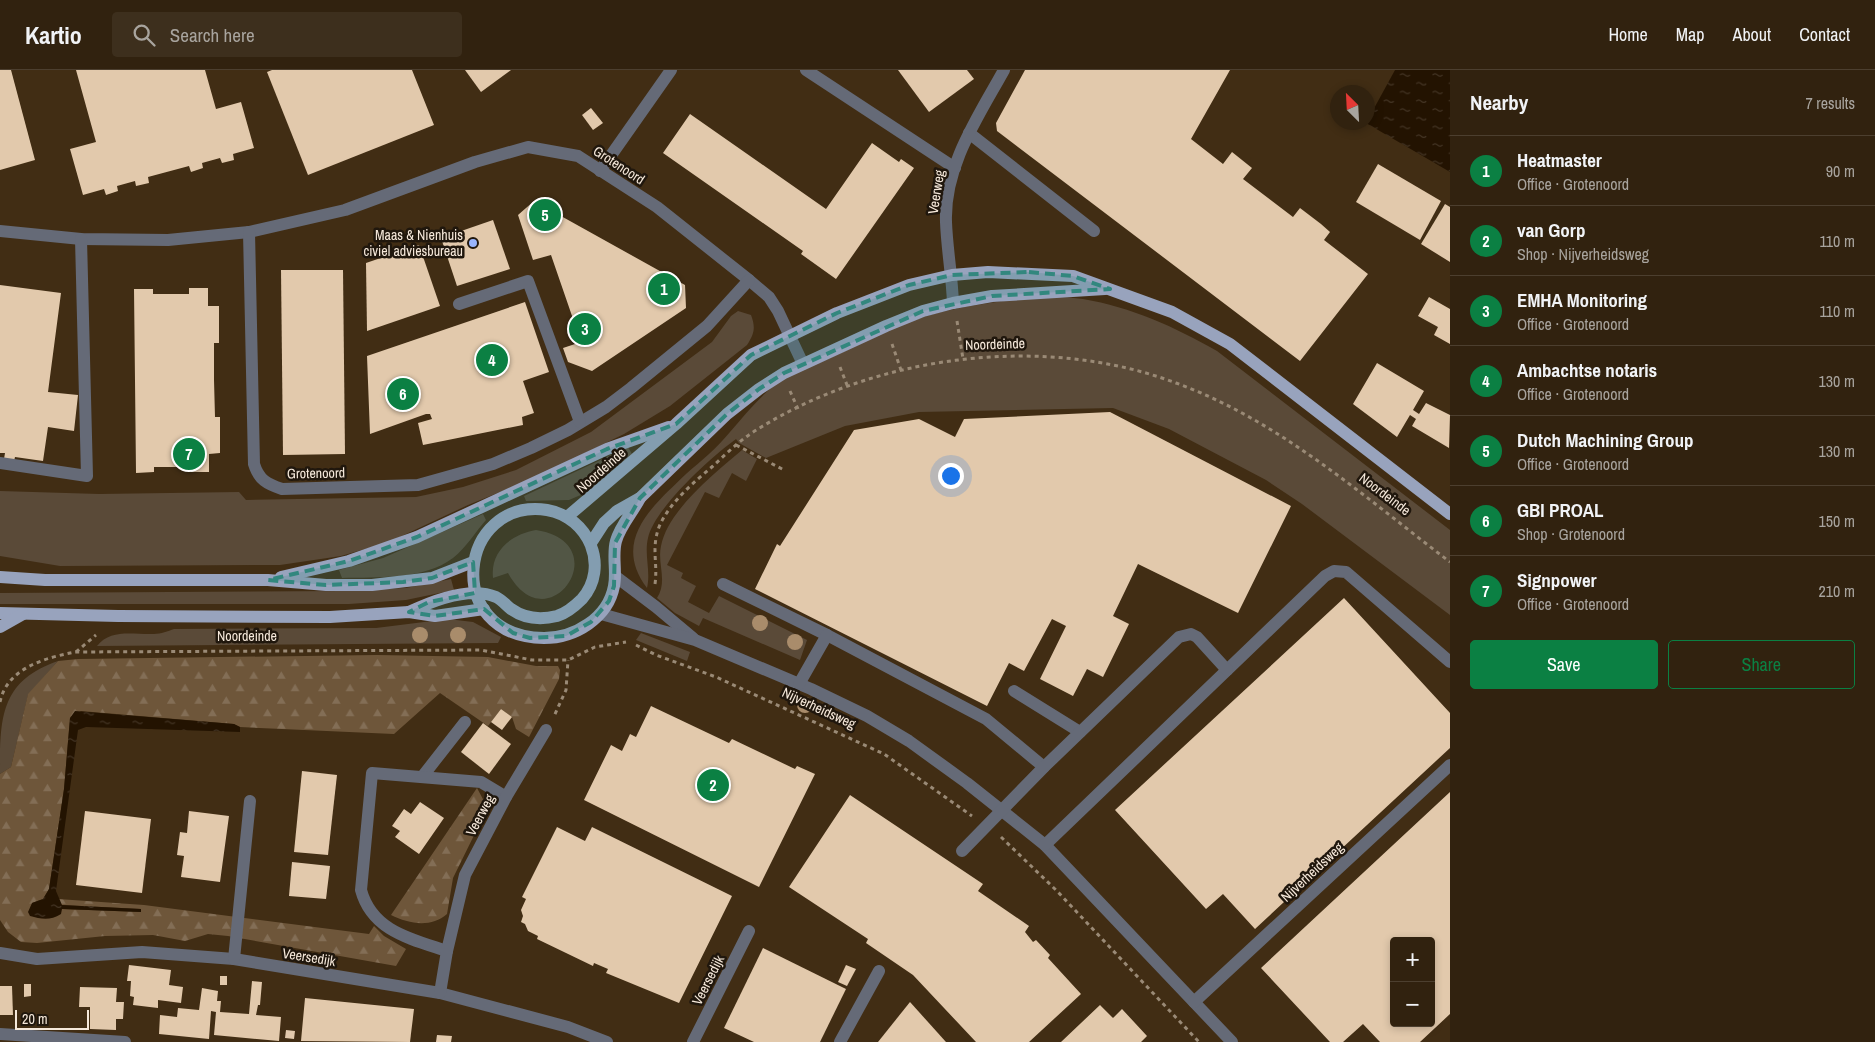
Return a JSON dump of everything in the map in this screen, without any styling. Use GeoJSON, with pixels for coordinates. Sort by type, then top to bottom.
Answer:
{"type":"FeatureCollection","features":[{"type":"Feature","properties":{"kind":"main road","name":"Noordeinde"},"geometry":{"type":"LineString","coordinates":[[567,517],[676,424],[751,355],[788,335],[909,285],[952,275],[988,272],[1073,276],[1172,312],[1230,344],[1450,514]]}},
{"type":"Feature","properties":{"kind":"main road","name":"Noordeinde"},"geometry":{"type":"LineString","coordinates":[[591,543],[604,523],[617,511],[640,498],[727,414],[759,389],[803,364],[886,326],[923,311],[953,303],[1002,295],[1110,289]]}},
{"type":"Feature","properties":{"kind":"main road"},"geometry":{"type":"LineString","coordinates":[[268,580],[349,561],[417,537],[607,449],[676,424]]}},
{"type":"Feature","properties":{"kind":"main road","name":"Noordeinde"},"geometry":{"type":"LineString","coordinates":[[601,614],[614,586],[615,553],[619,533],[640,498]]}},
{"type":"Feature","properties":{"kind":"main road"},"geometry":{"type":"LineString","coordinates":[[475,594],[495,597],[516,612],[530,618],[560,615],[572,609],[585,595],[593,583],[595,564],[591,543],[583,531],[567,517],[552,511],[537,509],[518,512],[502,520],[489,531],[479,545],[473,562],[471,579],[475,594],[495,623],[514,633],[530,638],[566,636],[580,629],[601,614]]}},
{"type":"Feature","properties":{"kind":"main road"},"geometry":{"type":"LineString","coordinates":[[0,577],[45,580],[268,580],[326,585],[403,582],[432,578],[473,562]]}},
{"type":"Feature","properties":{"kind":"main road"},"geometry":{"type":"LineString","coordinates":[[595,564],[614,576]]}},
{"type":"Feature","properties":{"kind":"main road","name":"Noordeinde"},"geometry":{"type":"LineString","coordinates":[[409,612],[429,602],[475,594]]}},
{"type":"Feature","properties":{"kind":"main road","name":"Noordeinde"},"geometry":{"type":"LineString","coordinates":[[0,613],[330,617],[409,612],[435,616],[484,609]]}},
{"type":"Feature","properties":{"kind":"main road"},"geometry":{"type":"LineString","coordinates":[[0,628],[23,614]]}},
{"type":"Feature","properties":{"kind":"street"},"geometry":{"type":"LineString","coordinates":[[600,171],[671,70]]}},
{"type":"Feature","properties":{"kind":"street"},"geometry":{"type":"LineString","coordinates":[[806,70],[955,168]]}},
{"type":"Feature","properties":{"kind":"street","name":"Veerweg"},"geometry":{"type":"LineString","coordinates":[[953,303],[946,223],[948,200],[955,168],[969,133],[1004,70]]}},
{"type":"Feature","properties":{"kind":"street"},"geometry":{"type":"LineString","coordinates":[[969,133],[1094,231]]}},
{"type":"Feature","properties":{"kind":"street","name":"Grotenoord"},"geometry":{"type":"LineString","coordinates":[[0,231],[81,239],[168,240],[249,232],[345,210],[475,162],[528,147],[578,156],[657,207],[769,297],[778,311],[803,364]]}},
{"type":"Feature","properties":{"kind":"street","name":"Grotenoord"},"geometry":{"type":"LineString","coordinates":[[249,232],[254,464],[256,473],[265,484],[282,489],[418,485],[493,464],[531,448],[606,407],[707,326],[749,280]]}},
{"type":"Feature","properties":{"kind":"street"},"geometry":{"type":"LineString","coordinates":[[0,463],[87,476],[81,239]]}},
{"type":"Feature","properties":{"kind":"street"},"geometry":{"type":"LineString","coordinates":[[460,304],[528,281],[580,422]]}},
{"type":"Feature","properties":{"kind":"street"},"geometry":{"type":"LineString","coordinates":[[1045,845],[1325,576],[1334,571],[1346,572],[1450,662]]}},
{"type":"Feature","properties":{"kind":"street","name":"Nijverheidsweg"},"geometry":{"type":"LineString","coordinates":[[614,576],[649,601],[695,640]]}},
{"type":"Feature","properties":{"kind":"street"},"geometry":{"type":"LineString","coordinates":[[724,584],[827,635],[986,719],[1044,767]]}},
{"type":"Feature","properties":{"kind":"street","name":"Nijverheidsweg"},"geometry":{"type":"LineString","coordinates":[[601,614],[695,640],[799,684],[867,716],[910,740],[1045,845],[1232,1042]]}},
{"type":"Feature","properties":{"kind":"street"},"geometry":{"type":"LineString","coordinates":[[962,851],[985,825],[1179,637],[1190,634],[1198,637],[1227,670]]}},
{"type":"Feature","properties":{"kind":"street","name":"Nijverheidsweg"},"geometry":{"type":"LineString","coordinates":[[799,684],[827,635]]}},
{"type":"Feature","properties":{"kind":"street"},"geometry":{"type":"LineString","coordinates":[[1014,691],[1080,732]]}},
{"type":"Feature","properties":{"kind":"street"},"geometry":{"type":"LineString","coordinates":[[422,777],[465,722]]}},
{"type":"Feature","properties":{"kind":"street","name":"Veerweg"},"geometry":{"type":"LineString","coordinates":[[440,993],[447,951],[465,875],[506,797],[546,730]]}},
{"type":"Feature","properties":{"kind":"street","name":"Nijverheidsweg"},"geometry":{"type":"LineString","coordinates":[[1194,1002],[1450,764]]}},
{"type":"Feature","properties":{"kind":"street"},"geometry":{"type":"LineString","coordinates":[[447,951],[396,933],[377,921],[365,903],[361,890],[372,773],[481,782],[506,797]]}},
{"type":"Feature","properties":{"kind":"street"},"geometry":{"type":"LineString","coordinates":[[234,959],[250,801]]}},
{"type":"Feature","properties":{"kind":"street","name":"Veersedijk"},"geometry":{"type":"LineString","coordinates":[[693,1042],[749,930]]}},
{"type":"Feature","properties":{"kind":"street","name":"Veersedijk"},"geometry":{"type":"LineString","coordinates":[[0,954],[38,960],[142,952],[234,959],[440,993],[568,1027],[607,1042]]}},
{"type":"Feature","properties":{"kind":"street"},"geometry":{"type":"LineString","coordinates":[[840,1042],[879,972]]}},
{"type":"Feature","properties":{"kind":"street"},"geometry":{"type":"LineString","coordinates":[[0,1034],[125,1042]]}},
{"type":"Feature","properties":{"kind":"path"},"geometry":{"type":"LineString","coordinates":[[953,303],[964,359]]}},
{"type":"Feature","properties":{"kind":"path","name":"Noordeinde"},"geometry":{"type":"LineString","coordinates":[[649,601],[654,591],[656,576],[654,544],[660,525],[672,507],[698,478],[736,444],[758,429],[847,385],[901,370],[964,359],[1034,357],[1088,361],[1142,371],[1207,395],[1246,414],[1292,442],[1450,562]]}},
{"type":"Feature","properties":{"kind":"path"},"geometry":{"type":"LineString","coordinates":[[736,444],[784,470]]}},
{"type":"Feature","properties":{"kind":"path","name":"Nijverheidsweg"},"geometry":{"type":"LineString","coordinates":[[568,660],[595,647],[629,641],[656,655],[716,677],[884,754],[985,825],[1057,891],[1199,1042]]}},
{"type":"Feature","properties":{"kind":"path","name":"Noordeinde"},"geometry":{"type":"LineString","coordinates":[[1,688],[29,665],[51,657],[76,652],[481,650],[506,653],[532,660],[568,660]]}},
{"type":"Feature","properties":{"kind":"path"},"geometry":{"type":"LineString","coordinates":[[546,730],[566,690],[568,660]]}},
{"type":"Feature","properties":{"kind":"path"},"geometry":{"type":"LineString","coordinates":[[0,702],[1,688]]}},
{"type":"Feature","properties":{"kind":"highlighted area"},"geometry":{"type":"Polygon","coordinates":[[[1029,272],[1073,276],[1110,289],[992,296],[923,311],[784,373],[759,389],[727,414],[640,498],[615,543],[614,586],[609,601],[591,622],[566,636],[530,638],[513,633],[484,609],[435,616],[409,612],[429,602],[475,593],[473,562],[432,578],[403,582],[326,585],[268,580],[349,561],[417,537],[607,449],[676,424],[751,355],[837,313],[909,285],[952,275],[1029,272]]]}},
{"type":"Feature","properties":{"kind":"shaded area"},"geometry":{"type":"Polygon","coordinates":[[[1037,297],[1083,299],[1118,307],[1169,326],[1217,351],[1450,530],[1450,615],[1302,504],[1266,480],[1169,429],[1113,408],[919,412],[845,426],[766,458],[739,443],[736,439],[685,484],[652,526],[647,544],[647,588],[637,571],[633,554],[635,539],[641,525],[661,499],[725,438],[765,393],[777,383],[918,319],[962,308],[1037,297]]]}},
{"type":"Feature","properties":{"kind":"shaded area"},"geometry":{"type":"Polygon","coordinates":[[[738,311],[751,315],[753,320],[754,331],[747,345],[670,406],[624,434],[530,480],[468,505],[389,542],[341,556],[280,565],[60,566],[0,556],[0,491],[99,494],[239,492],[246,500],[416,497],[463,487],[516,470],[591,432],[712,342],[731,316],[738,311]]]}},
{"type":"Feature","properties":{"kind":"shaded area"},"geometry":{"type":"Polygon","coordinates":[[[628,447],[632,454],[594,489],[569,500],[526,501],[524,496],[628,447]]]}},
{"type":"Feature","properties":{"kind":"shaded area"},"geometry":{"type":"Polygon","coordinates":[[[742,450],[757,459],[746,481],[732,473],[719,498],[705,492],[667,565],[683,573],[681,578],[696,586],[688,602],[709,613],[719,596],[807,640],[800,660],[703,618],[699,626],[675,613],[657,598],[662,585],[660,553],[665,532],[694,493],[742,450]]]}},
{"type":"Feature","properties":{"kind":"shaded area"},"geometry":{"type":"Polygon","coordinates":[[[483,514],[486,520],[467,544],[458,554],[441,565],[414,574],[400,576],[342,578],[339,570],[383,558],[483,514]]]}},
{"type":"Feature","properties":{"kind":"shaded area"},"geometry":{"type":"Polygon","coordinates":[[[536,530],[560,539],[572,552],[574,569],[568,584],[556,595],[541,599],[524,593],[508,573],[493,578],[495,560],[504,545],[519,535],[536,530]]]}},
{"type":"Feature","properties":{"kind":"shaded area"},"geometry":{"type":"Polygon","coordinates":[[[451,579],[454,590],[406,600],[349,604],[0,604],[0,593],[341,591],[406,588],[451,579]]]}},
{"type":"Feature","properties":{"kind":"shaded area"},"geometry":{"type":"Polygon","coordinates":[[[448,619],[473,622],[501,637],[498,643],[97,646],[103,640],[116,635],[131,633],[157,634],[174,629],[376,628],[448,619]]]}},
{"type":"Feature","properties":{"kind":"shaded area"},"geometry":{"type":"Polygon","coordinates":[[[641,633],[690,652],[687,661],[636,640],[641,633]]]}},
{"type":"Feature","properties":{"kind":"shaded area"},"geometry":{"type":"Polygon","coordinates":[[[58,661],[28,695],[11,767],[0,774],[1,736],[7,704],[14,691],[24,679],[39,669],[58,661]]]}},
{"type":"Feature","properties":{"kind":"green space"},"geometry":{"type":"Polygon","coordinates":[[[377,655],[488,657],[536,666],[558,666],[560,670],[559,679],[529,737],[516,729],[512,717],[501,709],[488,726],[440,693],[394,734],[240,727],[234,724],[81,711],[70,718],[64,789],[49,889],[43,899],[32,903],[62,909],[141,912],[141,909],[61,905],[58,899],[144,905],[369,934],[374,926],[384,936],[406,949],[396,966],[208,934],[185,941],[153,935],[105,936],[37,943],[21,942],[8,932],[0,920],[0,774],[11,767],[28,694],[58,661],[78,659],[377,655]]]}},
{"type":"Feature","properties":{"kind":"green space"},"geometry":{"type":"Polygon","coordinates":[[[477,788],[485,803],[484,815],[453,878],[447,914],[427,923],[405,921],[391,915],[477,788]]]}},
{"type":"Feature","properties":{"kind":"water"},"geometry":{"type":"Polygon","coordinates":[[[1395,70],[1450,70],[1450,172],[1375,128],[1375,107],[1395,70]]]}},
{"type":"Feature","properties":{"kind":"water"},"geometry":{"type":"Polygon","coordinates":[[[75,711],[234,724],[240,727],[240,732],[86,727],[78,730],[56,891],[62,905],[141,909],[141,912],[62,909],[61,914],[46,919],[30,916],[28,912],[32,903],[43,899],[49,889],[64,789],[70,718],[75,711]]]}},
{"type":"Feature","properties":{"kind":"building"},"geometry":{"type":"Polygon","coordinates":[[[0,70],[11,70],[35,160],[0,170],[0,70]]]}},
{"type":"Feature","properties":{"kind":"building"},"geometry":{"type":"Polygon","coordinates":[[[76,70],[205,70],[216,109],[241,102],[254,148],[233,154],[234,160],[222,163],[220,158],[202,163],[203,168],[191,172],[189,166],[148,177],[149,183],[136,186],[135,181],[117,186],[118,191],[106,195],[104,189],[83,195],[70,149],[96,142],[76,70]]]}},
{"type":"Feature","properties":{"kind":"building"},"geometry":{"type":"Polygon","coordinates":[[[272,70],[412,70],[434,125],[308,175],[267,72],[272,70]]]}},
{"type":"Feature","properties":{"kind":"building"},"geometry":{"type":"Polygon","coordinates":[[[465,70],[511,70],[481,92],[465,70]]]}},
{"type":"Feature","properties":{"kind":"building"},"geometry":{"type":"Polygon","coordinates":[[[898,70],[967,70],[974,79],[929,112],[898,70]]]}},
{"type":"Feature","properties":{"kind":"building"},"geometry":{"type":"Polygon","coordinates":[[[1025,70],[1230,70],[1191,139],[1223,164],[1232,152],[1252,168],[1243,179],[1293,217],[1300,208],[1330,232],[1324,240],[1368,274],[1300,361],[997,131],[996,123],[1025,70]]]}},
{"type":"Feature","properties":{"kind":"building"},"geometry":{"type":"Polygon","coordinates":[[[591,108],[603,123],[593,130],[582,115],[591,108]]]}},
{"type":"Feature","properties":{"kind":"building"},"geometry":{"type":"Polygon","coordinates":[[[690,114],[826,209],[872,143],[899,162],[901,159],[914,168],[836,279],[801,254],[803,251],[663,153],[690,114]]]}},
{"type":"Feature","properties":{"kind":"building"},"geometry":{"type":"Polygon","coordinates":[[[1378,164],[1441,201],[1420,240],[1356,202],[1378,164]]]}},
{"type":"Feature","properties":{"kind":"building"},"geometry":{"type":"Polygon","coordinates":[[[534,201],[685,285],[686,308],[592,371],[568,362],[563,348],[581,342],[551,255],[533,260],[518,215],[534,201]]]}},
{"type":"Feature","properties":{"kind":"building"},"geometry":{"type":"Polygon","coordinates":[[[1445,204],[1450,207],[1450,262],[1421,244],[1445,204]]]}},
{"type":"Feature","properties":{"kind":"building"},"geometry":{"type":"Polygon","coordinates":[[[493,220],[510,269],[457,286],[441,238],[493,220]]]}},
{"type":"Feature","properties":{"kind":"building"},"geometry":{"type":"Polygon","coordinates":[[[419,245],[440,306],[367,331],[366,263],[419,245]]]}},
{"type":"Feature","properties":{"kind":"building"},"geometry":{"type":"Polygon","coordinates":[[[281,270],[343,270],[345,454],[283,455],[281,270]]]}},
{"type":"Feature","properties":{"kind":"building"},"geometry":{"type":"Polygon","coordinates":[[[0,285],[61,293],[48,392],[78,395],[74,431],[48,427],[43,461],[15,457],[14,461],[4,459],[5,453],[0,453],[0,285]]]}},
{"type":"Feature","properties":{"kind":"building"},"geometry":{"type":"Polygon","coordinates":[[[189,288],[208,288],[208,306],[219,306],[219,343],[214,343],[214,380],[215,417],[220,417],[220,453],[209,454],[209,472],[191,472],[191,467],[154,467],[154,472],[136,473],[134,289],[153,289],[153,294],[189,294],[189,288]]]}},
{"type":"Feature","properties":{"kind":"building"},"geometry":{"type":"Polygon","coordinates":[[[1429,297],[1450,309],[1450,344],[1434,335],[1438,327],[1418,316],[1429,297]]]}},
{"type":"Feature","properties":{"kind":"building"},"geometry":{"type":"Polygon","coordinates":[[[525,302],[549,372],[523,381],[534,413],[522,417],[523,425],[423,445],[418,423],[432,419],[430,414],[426,414],[370,434],[367,356],[525,302]]]}},
{"type":"Feature","properties":{"kind":"building"},"geometry":{"type":"Polygon","coordinates":[[[1377,363],[1424,391],[1413,410],[1419,414],[1426,403],[1450,415],[1449,448],[1412,426],[1416,419],[1410,415],[1397,437],[1353,404],[1377,363]]]}},
{"type":"Feature","properties":{"kind":"building"},"geometry":{"type":"Polygon","coordinates":[[[1110,412],[1291,506],[1238,613],[1138,564],[1113,616],[1129,624],[1103,677],[1087,669],[1073,696],[1040,679],[1066,626],[1052,619],[1024,671],[1009,663],[987,706],[755,589],[777,544],[780,546],[854,430],[919,419],[955,437],[964,419],[1110,412]]]}},
{"type":"Feature","properties":{"kind":"building"},"geometry":{"type":"Polygon","coordinates":[[[1344,598],[1450,713],[1450,748],[1255,929],[1223,894],[1206,909],[1115,810],[1344,598]]]}},
{"type":"Feature","properties":{"kind":"building"},"geometry":{"type":"Polygon","coordinates":[[[651,706],[729,743],[732,739],[795,769],[797,766],[815,774],[759,887],[584,800],[611,745],[622,751],[630,734],[636,737],[651,706]]]}},
{"type":"Feature","properties":{"kind":"building"},"geometry":{"type":"Polygon","coordinates":[[[501,709],[512,717],[502,730],[491,722],[501,709]]]}},
{"type":"Feature","properties":{"kind":"building"},"geometry":{"type":"Polygon","coordinates":[[[483,723],[511,744],[489,774],[461,752],[483,723]]]}},
{"type":"Feature","properties":{"kind":"building"},"geometry":{"type":"Polygon","coordinates":[[[302,771],[337,775],[328,855],[294,852],[302,771]]]}},
{"type":"Feature","properties":{"kind":"building"},"geometry":{"type":"Polygon","coordinates":[[[1450,792],[1450,1014],[1420,1042],[1380,1042],[1363,1024],[1343,1042],[1330,1042],[1261,968],[1450,792]]]}},
{"type":"Feature","properties":{"kind":"building"},"geometry":{"type":"Polygon","coordinates":[[[850,795],[983,884],[978,891],[1029,926],[1025,932],[1033,942],[1036,940],[1050,955],[1048,958],[1081,994],[1029,1042],[976,1042],[913,975],[866,943],[868,939],[789,887],[850,795]]]}},
{"type":"Feature","properties":{"kind":"building"},"geometry":{"type":"Polygon","coordinates":[[[420,802],[444,818],[419,854],[395,837],[400,831],[392,826],[404,809],[411,814],[420,802]]]}},
{"type":"Feature","properties":{"kind":"building"},"geometry":{"type":"Polygon","coordinates":[[[85,811],[151,819],[142,893],[76,885],[85,811]]]}},
{"type":"Feature","properties":{"kind":"building"},"geometry":{"type":"Polygon","coordinates":[[[189,811],[229,816],[220,882],[181,877],[184,856],[177,855],[180,832],[187,833],[189,811]]]}},
{"type":"Feature","properties":{"kind":"building"},"geometry":{"type":"Polygon","coordinates":[[[557,827],[585,841],[592,827],[732,896],[679,1003],[606,973],[608,969],[594,963],[593,966],[537,939],[538,936],[528,931],[525,924],[521,922],[523,916],[521,910],[526,899],[522,897],[557,827]]]}},
{"type":"Feature","properties":{"kind":"building"},"geometry":{"type":"Polygon","coordinates":[[[292,862],[330,866],[326,899],[289,896],[292,862]]]}},
{"type":"Feature","properties":{"kind":"building"},"geometry":{"type":"Polygon","coordinates":[[[763,948],[846,989],[820,1042],[754,1042],[724,1028],[763,948]]]}},
{"type":"Feature","properties":{"kind":"building"},"geometry":{"type":"Polygon","coordinates":[[[129,965],[171,970],[169,985],[183,987],[181,1003],[158,1000],[158,1008],[133,1005],[134,997],[130,996],[131,981],[127,981],[129,965]]]}},
{"type":"Feature","properties":{"kind":"building"},"geometry":{"type":"Polygon","coordinates":[[[846,965],[856,969],[847,986],[838,982],[846,965]]]}},
{"type":"Feature","properties":{"kind":"building"},"geometry":{"type":"Polygon","coordinates":[[[220,976],[227,976],[227,985],[220,985],[220,976]]]}},
{"type":"Feature","properties":{"kind":"building"},"geometry":{"type":"Polygon","coordinates":[[[252,981],[262,982],[260,1005],[258,1005],[256,1015],[281,1017],[279,1041],[214,1035],[216,1012],[211,1011],[209,1039],[159,1034],[160,1015],[177,1017],[178,1008],[199,1010],[202,988],[218,991],[217,1001],[221,1001],[220,1012],[249,1014],[252,981]]]}},
{"type":"Feature","properties":{"kind":"building"},"geometry":{"type":"Polygon","coordinates":[[[24,984],[31,984],[31,996],[24,997],[24,984]]]}},
{"type":"Feature","properties":{"kind":"building"},"geometry":{"type":"Polygon","coordinates":[[[0,986],[12,986],[13,1015],[0,1015],[0,986]]]}},
{"type":"Feature","properties":{"kind":"building"},"geometry":{"type":"Polygon","coordinates":[[[80,987],[117,988],[116,1002],[124,1002],[123,1019],[116,1019],[116,1030],[90,1029],[90,1007],[79,1007],[80,987]]]}},
{"type":"Feature","properties":{"kind":"building"},"geometry":{"type":"Polygon","coordinates":[[[305,998],[414,1009],[410,1042],[301,1041],[305,998]]]}},
{"type":"Feature","properties":{"kind":"building"},"geometry":{"type":"Polygon","coordinates":[[[910,1002],[946,1042],[878,1042],[910,1002]]]}},
{"type":"Feature","properties":{"kind":"building"},"geometry":{"type":"Polygon","coordinates":[[[1100,1005],[1113,1018],[1122,1009],[1147,1036],[1141,1042],[1061,1042],[1100,1005]]]}},
{"type":"Feature","properties":{"kind":"building"},"geometry":{"type":"Polygon","coordinates":[[[286,1030],[295,1031],[294,1039],[285,1038],[286,1030]]]}},
{"type":"Feature","properties":{"kind":"building"},"geometry":{"type":"Polygon","coordinates":[[[437,1035],[452,1036],[451,1042],[436,1042],[437,1035]]]}},
{"type":"Feature","properties":{"kind":"place","name":"Dutch Machining Group"},"geometry":{"type":"Point","coordinates":[545,215]}},
{"type":"Feature","properties":{"kind":"place","name":"Maas & Nienhuis civiel adviesbureau"},"geometry":{"type":"Point","coordinates":[473,243]}},
{"type":"Feature","properties":{"kind":"place","name":"Heatmaster"},"geometry":{"type":"Point","coordinates":[664,289]}},
{"type":"Feature","properties":{"kind":"place","name":"EMHA Monitoring"},"geometry":{"type":"Point","coordinates":[585,329]}},
{"type":"Feature","properties":{"kind":"place","name":"Ambachtse notaris"},"geometry":{"type":"Point","coordinates":[492,360]}},
{"type":"Feature","properties":{"kind":"place","name":"GBI PROAL"},"geometry":{"type":"Point","coordinates":[403,394]}},
{"type":"Feature","properties":{"kind":"place","name":"Signpower"},"geometry":{"type":"Point","coordinates":[189,454]}},
{"type":"Feature","properties":{"kind":"place","name":"van Gorp"},"geometry":{"type":"Point","coordinates":[713,785]}}]}
